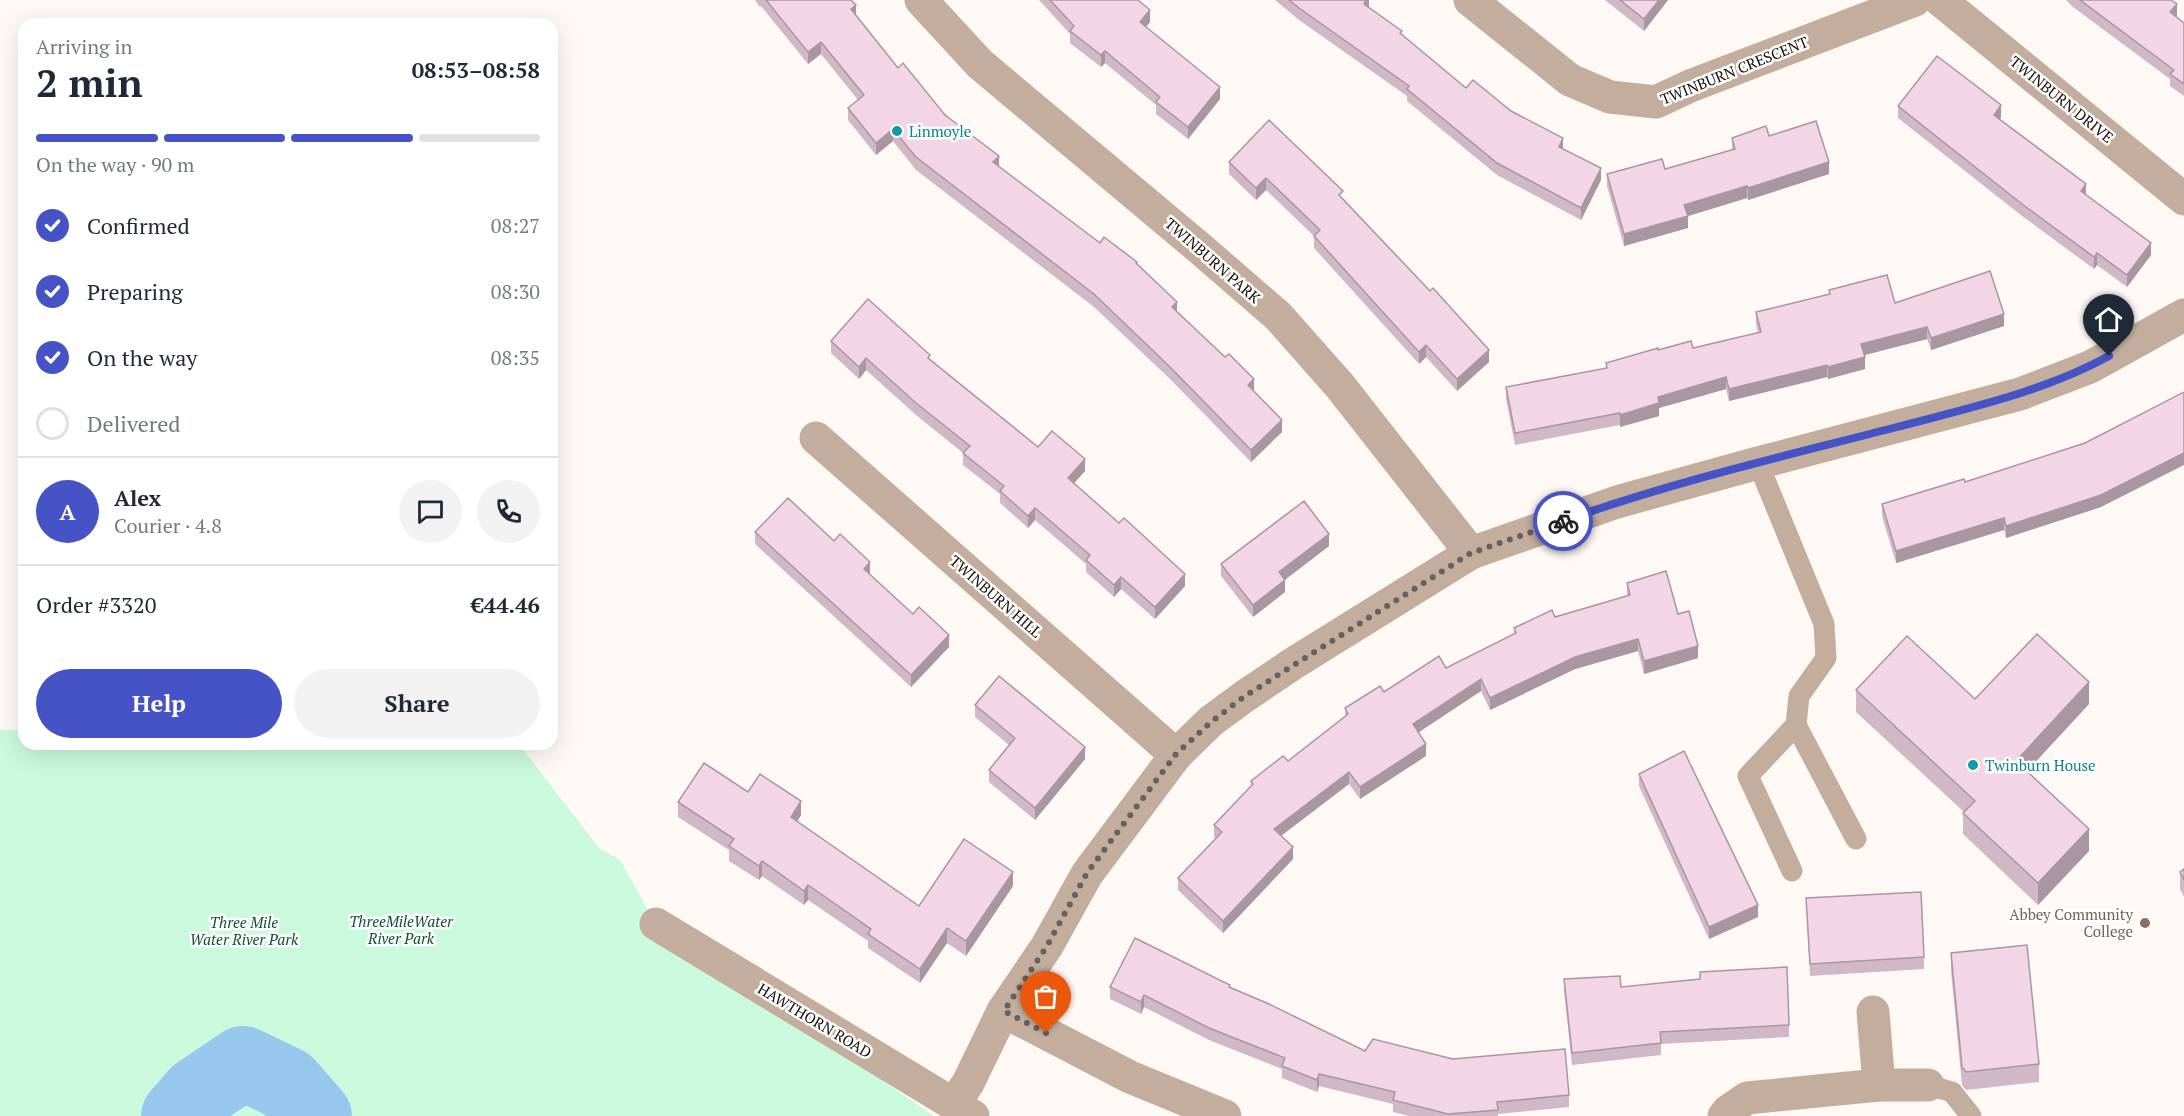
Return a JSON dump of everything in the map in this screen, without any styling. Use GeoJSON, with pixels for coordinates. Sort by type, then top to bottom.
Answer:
{"type":"FeatureCollection","features":[{"type":"Feature","properties":{"kind":"street","name":"TWINBURN PARK"},"geometry":{"type":"LineString","coordinates":[[921,0],[980,64],[1278,316],[1340,386],[1471,553]]}},
{"type":"Feature","properties":{"kind":"street","name":"TWINBURN CRESCENT"},"geometry":{"type":"LineString","coordinates":[[1470,0],[1570,80],[1610,97],[1656,102],[1690,86],[1916,0]]}},
{"type":"Feature","properties":{"kind":"street","name":"TWINBURN DRIVE"},"geometry":{"type":"LineString","coordinates":[[1940,0],[2184,198]]}},
{"type":"Feature","properties":{"kind":"street"},"geometry":{"type":"LineString","coordinates":[[963,1110],[968,1083],[1004,1011],[1047,946],[1087,873],[1176,754],[1211,722],[1245,696],[1471,553],[1617,502],[2020,394],[2090,367],[2184,315]]}},
{"type":"Feature","properties":{"kind":"street","name":"TWINBURN HILL"},"geometry":{"type":"LineString","coordinates":[[816,438],[1176,754]]}},
{"type":"Feature","properties":{"kind":"street","name":"HAWTHORN ROAD"},"geometry":{"type":"LineString","coordinates":[[656,924],[963,1110]]}},
{"type":"Feature","properties":{"kind":"street"},"geometry":{"type":"LineString","coordinates":[[1004,1011],[1130,1077],[1225,1116]]}},
{"type":"Feature","properties":{"kind":"street"},"geometry":{"type":"LineString","coordinates":[[1873,1012],[1879,1085]]}},
{"type":"Feature","properties":{"kind":"street"},"geometry":{"type":"LineString","coordinates":[[1724,1116],[1747,1098],[1879,1085],[1928,1085]]}},
{"type":"Feature","properties":{"kind":"lane"},"geometry":{"type":"LineString","coordinates":[[1758,463],[1824,624],[1826,658],[1799,696],[1796,725],[1856,839]]}},
{"type":"Feature","properties":{"kind":"lane"},"geometry":{"type":"LineString","coordinates":[[1792,871],[1748,776],[1796,725]]}},
{"type":"Feature","properties":{"kind":"lane"},"geometry":{"type":"LineString","coordinates":[[1928,1085],[1952,1092],[1971,1116]]}},
{"type":"Feature","properties":{"kind":"green space","name":"ThreeMileWater River Park"},"geometry":{"type":"Polygon","coordinates":[[[0,730],[18,730],[18,750],[524,750],[599,848],[620,860],[656,924],[934,1116],[0,1116],[0,730]]]}},
{"type":"Feature","properties":{"kind":"building"},"geometry":{"type":"Polygon","coordinates":[[[766,0],[851,0],[856,5],[851,9],[898,68],[903,63],[945,115],[999,156],[993,162],[1100,243],[1104,237],[1137,262],[1177,302],[1172,307],[1225,357],[1229,354],[1254,379],[1248,385],[1282,420],[1251,450],[1094,294],[916,157],[893,129],[876,143],[848,108],[864,95],[821,42],[808,52],[766,0]]]}},
{"type":"Feature","properties":{"kind":"building"},"geometry":{"type":"Polygon","coordinates":[[[1050,0],[1138,0],[1150,10],[1140,22],[1220,87],[1188,127],[1156,102],[1160,97],[1105,51],[1101,55],[1070,31],[1074,26],[1050,0]]]}},
{"type":"Feature","properties":{"kind":"building"},"geometry":{"type":"Polygon","coordinates":[[[1289,0],[1366,0],[1364,4],[1402,31],[1400,33],[1466,88],[1473,80],[1511,111],[1563,138],[1559,147],[1601,168],[1581,208],[1497,163],[1407,89],[1409,86],[1289,0]]]}},
{"type":"Feature","properties":{"kind":"building"},"geometry":{"type":"Polygon","coordinates":[[[1620,0],[1659,0],[1644,19],[1620,0]]]}},
{"type":"Feature","properties":{"kind":"building"},"geometry":{"type":"Polygon","coordinates":[[[2080,0],[2171,0],[2177,4],[2170,12],[2184,23],[2184,84],[2170,74],[2174,70],[2080,0]]]}},
{"type":"Feature","properties":{"kind":"building"},"geometry":{"type":"Polygon","coordinates":[[[1937,56],[2001,105],[1994,115],[2086,184],[2081,191],[2151,243],[2127,275],[2097,253],[2094,257],[2022,204],[1898,106],[1937,56]]]}},
{"type":"Feature","properties":{"kind":"building"},"geometry":{"type":"Polygon","coordinates":[[[1269,120],[1343,191],[1339,195],[1430,291],[1433,288],[1489,350],[1457,379],[1426,345],[1419,352],[1314,236],[1320,230],[1266,178],[1256,188],[1229,162],[1269,120]]]}},
{"type":"Feature","properties":{"kind":"building"},"geometry":{"type":"Polygon","coordinates":[[[1816,121],[1829,162],[1748,188],[1747,186],[1684,205],[1688,216],[1624,234],[1607,174],[1662,159],[1665,169],[1735,149],[1732,138],[1766,126],[1769,136],[1816,121]]]}},
{"type":"Feature","properties":{"kind":"building"},"geometry":{"type":"Polygon","coordinates":[[[1990,271],[2004,314],[1931,338],[1927,327],[1861,344],[1865,357],[1828,367],[1827,365],[1729,389],[1726,377],[1658,397],[1659,403],[1620,415],[1620,413],[1515,433],[1506,387],[1607,368],[1606,363],[1658,348],[1658,350],[1691,341],[1693,348],[1761,332],[1756,312],[1830,294],[1829,290],[1887,275],[1895,303],[1990,271]]]}},
{"type":"Feature","properties":{"kind":"building"},"geometry":{"type":"Polygon","coordinates":[[[868,299],[930,355],[928,358],[1038,447],[1052,431],[1085,459],[1068,478],[1119,523],[1124,518],[1185,574],[1155,607],[1121,577],[1114,585],[1086,560],[1090,555],[1035,508],[1028,516],[1000,491],[1004,486],[963,453],[970,446],[916,403],[866,358],[859,367],[831,341],[868,299]]]}},
{"type":"Feature","properties":{"kind":"building"},"geometry":{"type":"Polygon","coordinates":[[[2184,392],[2184,453],[2101,495],[2006,526],[2004,518],[1896,551],[1882,504],[1964,479],[1965,482],[2085,443],[2184,392]]]}},
{"type":"Feature","properties":{"kind":"building"},"geometry":{"type":"Polygon","coordinates":[[[788,498],[834,541],[840,534],[870,562],[864,569],[913,614],[919,607],[949,635],[911,675],[755,532],[788,498]]]}},
{"type":"Feature","properties":{"kind":"building"},"geometry":{"type":"Polygon","coordinates":[[[1304,501],[1329,534],[1279,572],[1285,580],[1253,605],[1221,564],[1304,501]]]}},
{"type":"Feature","properties":{"kind":"building"},"geometry":{"type":"Polygon","coordinates":[[[1666,571],[1678,614],[1689,611],[1698,646],[1644,661],[1638,639],[1575,657],[1490,698],[1481,679],[1413,724],[1426,744],[1360,787],[1349,772],[1274,829],[1293,847],[1223,921],[1178,878],[1222,832],[1214,825],[1253,784],[1251,781],[1283,756],[1288,761],[1348,714],[1345,708],[1380,686],[1384,692],[1439,656],[1446,668],[1516,633],[1514,628],[1552,610],[1555,617],[1630,595],[1627,583],[1666,571]]]}},
{"type":"Feature","properties":{"kind":"building","name":"Twinburn House"},"geometry":{"type":"Polygon","coordinates":[[[2037,634],[2089,682],[2016,761],[2089,829],[2038,883],[1963,813],[1975,801],[1856,690],[1907,636],[1975,699],[2037,634]]]}},
{"type":"Feature","properties":{"kind":"building"},"geometry":{"type":"Polygon","coordinates":[[[999,676],[1085,747],[1035,808],[989,770],[1015,738],[975,705],[999,676]]]}},
{"type":"Feature","properties":{"kind":"building"},"geometry":{"type":"Polygon","coordinates":[[[1684,751],[1758,905],[1709,927],[1639,774],[1684,751]]]}},
{"type":"Feature","properties":{"kind":"building"},"geometry":{"type":"Polygon","coordinates":[[[704,763],[748,792],[760,774],[801,801],[791,817],[919,906],[964,839],[1013,872],[966,941],[947,928],[920,969],[868,934],[871,929],[808,885],[804,891],[762,861],[759,866],[729,846],[734,839],[678,802],[704,763]]]}},
{"type":"Feature","properties":{"kind":"building"},"geometry":{"type":"Polygon","coordinates":[[[1921,892],[1924,957],[1810,964],[1806,898],[1921,892]]]}},
{"type":"Feature","properties":{"kind":"building"},"geometry":{"type":"Polygon","coordinates":[[[1135,938],[1230,985],[1229,987],[1365,1051],[1373,1039],[1453,1059],[1565,1049],[1569,1095],[1497,1102],[1498,1110],[1448,1114],[1393,1100],[1395,1092],[1319,1074],[1317,1080],[1282,1066],[1285,1058],[1209,1028],[1144,995],[1141,1002],[1110,987],[1135,938]]]}},
{"type":"Feature","properties":{"kind":"building"},"geometry":{"type":"Polygon","coordinates":[[[2027,945],[2039,1064],[1966,1072],[1962,1067],[1951,953],[2027,945]]]}},
{"type":"Feature","properties":{"kind":"building"},"geometry":{"type":"Polygon","coordinates":[[[1787,967],[1789,1025],[1660,1032],[1661,1043],[1572,1053],[1564,979],[1620,976],[1621,987],[1700,979],[1700,972],[1787,967]]]}},
{"type":"Feature","properties":{"kind":"waterway"},"geometry":{"type":"LineString","coordinates":[[178,1116],[197,1094],[243,1063],[287,1084],[315,1116]]}},
{"type":"Feature","properties":{"kind":"way so far"},"geometry":{"type":"LineString","coordinates":[[1046,1033],[1004,1011],[1047,946],[1087,873],[1176,754],[1211,722],[1245,696],[1471,553],[1563,521]]}},
{"type":"Feature","properties":{"kind":"place","name":"Linmoyle"},"geometry":{"type":"Point","coordinates":[897,131]}},
{"type":"Feature","properties":{"kind":"place","name":"Twinburn House"},"geometry":{"type":"Point","coordinates":[1973,765]}},
{"type":"Feature","properties":{"kind":"place","name":"Abbey Community College"},"geometry":{"type":"Point","coordinates":[2145,923]}},
{"type":"Feature","properties":{"kind":"route"},"geometry":{"type":"LineString","coordinates":[[1563,521],[1617,502],[2020,394],[2090,367],[2109,356]]}},
{"type":"Feature","properties":{"kind":"park label","name":"Three Mile Water River Park"},"geometry":{"type":"Point","coordinates":[244,930]}}]}
